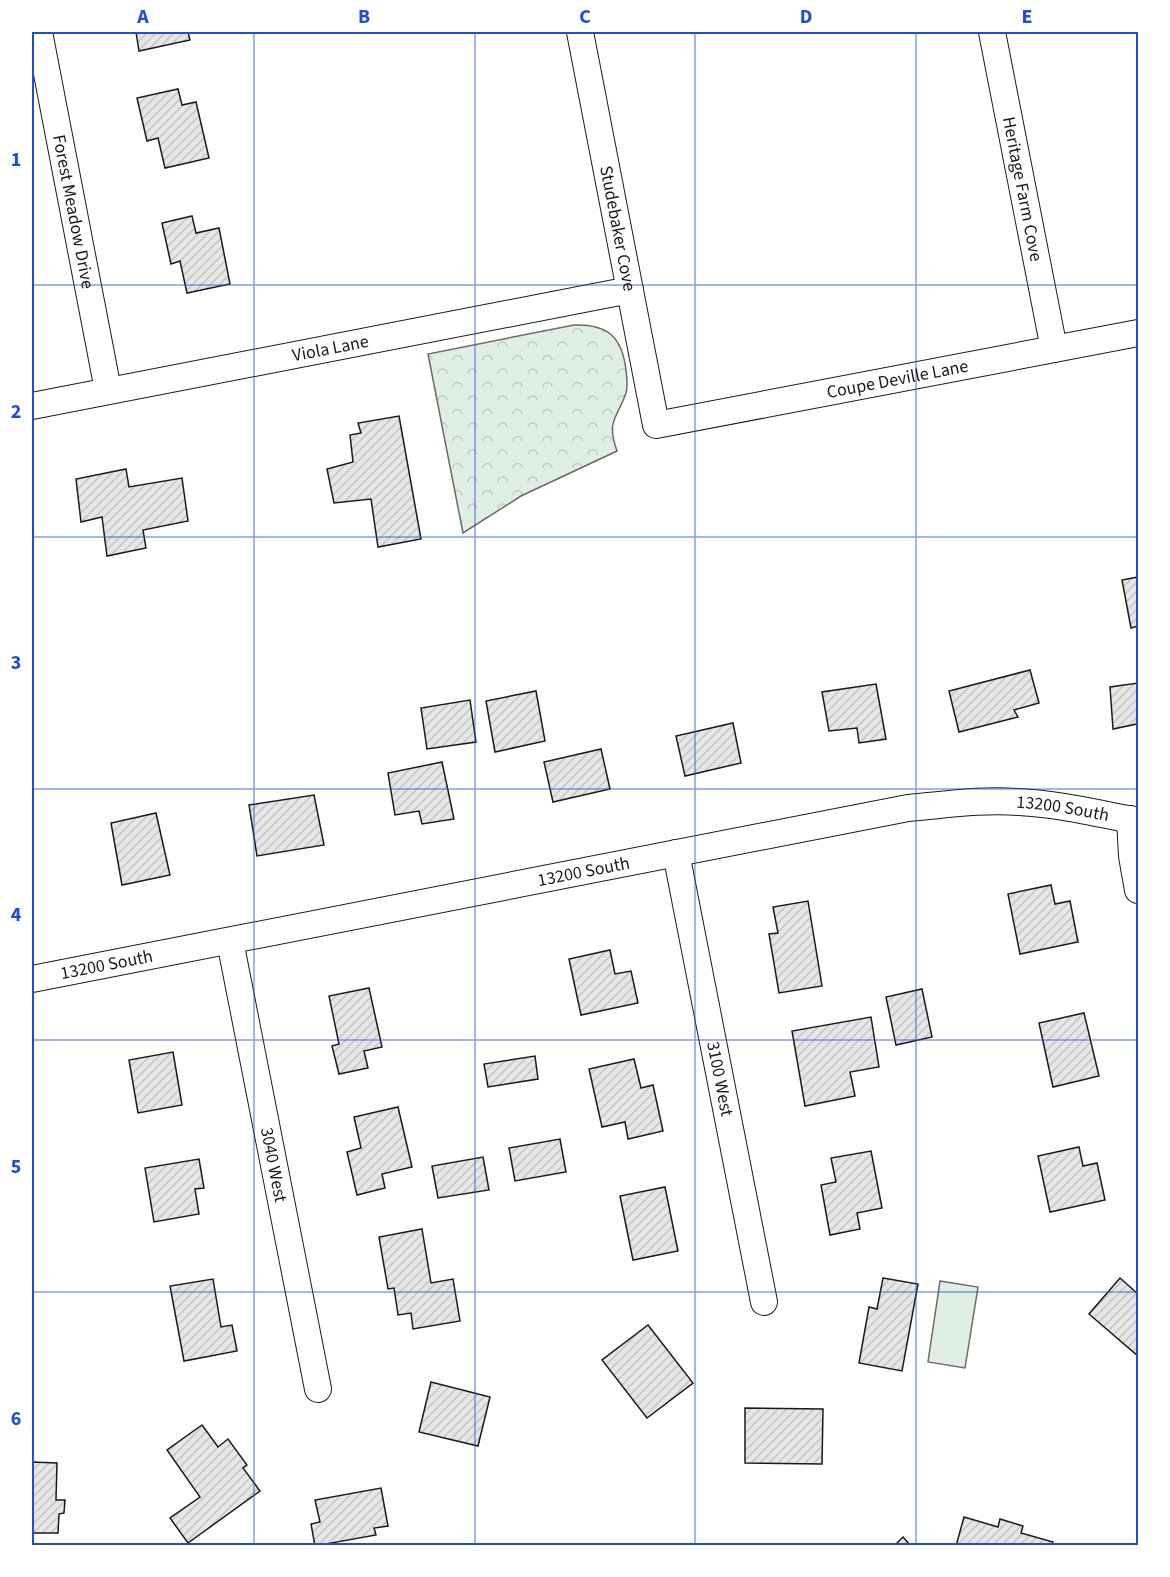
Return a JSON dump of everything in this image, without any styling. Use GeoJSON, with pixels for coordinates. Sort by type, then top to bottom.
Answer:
{"type":"FeatureCollection","features":[{"type":"Feature","properties":{"kind":"street","name":"Forest Meadow Drive"},"geometry":{"type":"LineString","coordinates":[[39,32],[108,390]]}},
{"type":"Feature","properties":{"kind":"street","name":"Studebaker Cove"},"geometry":{"type":"LineString","coordinates":[[580,32],[656,425]]}},
{"type":"Feature","properties":{"kind":"street","name":"Heritage Farm Cove"},"geometry":{"type":"LineString","coordinates":[[992,32],[1054,349]]}},
{"type":"Feature","properties":{"kind":"street","name":"Viola Lane"},"geometry":{"type":"LineString","coordinates":[[32,406],[630,290]]}},
{"type":"Feature","properties":{"kind":"street","name":"Coupe Deville Lane"},"geometry":{"type":"LineString","coordinates":[[656,425],[1138,333]]}},
{"type":"Feature","properties":{"kind":"street","name":"13200 South"},"geometry":{"type":"LineString","coordinates":[[32,979],[908,808],[1017,801],[1072,807],[1134,820]]}},
{"type":"Feature","properties":{"kind":"street"},"geometry":{"type":"LineString","coordinates":[[1134,820],[1132,856],[1138,890]]}},
{"type":"Feature","properties":{"kind":"street","name":"3100 West"},"geometry":{"type":"LineString","coordinates":[[676,853],[764,1302]]}},
{"type":"Feature","properties":{"kind":"street","name":"3040 West"},"geometry":{"type":"LineString","coordinates":[[230,940],[318,1389]]}},
{"type":"Feature","properties":{"kind":"green space"},"geometry":{"type":"Polygon","coordinates":[[[574,325],[586,325],[604,330],[617,341],[621,349],[627,385],[613,426],[612,433],[617,451],[521,496],[463,533],[428,354],[574,325]]]}},
{"type":"Feature","properties":{"kind":"green space"},"geometry":{"type":"Polygon","coordinates":[[[940,1281],[978,1287],[965,1368],[928,1362],[940,1281]]]}},
{"type":"Feature","properties":{"kind":"building"},"geometry":{"type":"Polygon","coordinates":[[[136,32],[188,32],[190,40],[139,51],[136,32]]]}},
{"type":"Feature","properties":{"kind":"building"},"geometry":{"type":"Polygon","coordinates":[[[178,89],[182,105],[196,102],[209,158],[165,168],[158,138],[147,141],[137,98],[178,89]]]}},
{"type":"Feature","properties":{"kind":"building"},"geometry":{"type":"Polygon","coordinates":[[[192,216],[196,233],[219,228],[230,284],[187,293],[180,261],[171,264],[162,223],[192,216]]]}},
{"type":"Feature","properties":{"kind":"building"},"geometry":{"type":"Polygon","coordinates":[[[399,416],[421,539],[378,547],[371,499],[334,503],[327,469],[353,462],[350,435],[361,433],[358,423],[399,416]]]}},
{"type":"Feature","properties":{"kind":"building"},"geometry":{"type":"Polygon","coordinates":[[[126,469],[129,487],[182,478],[188,521],[143,530],[146,548],[107,556],[102,517],[81,522],[76,479],[126,469]]]}},
{"type":"Feature","properties":{"kind":"building"},"geometry":{"type":"Polygon","coordinates":[[[1138,577],[1138,626],[1131,628],[1122,580],[1138,577]]]}},
{"type":"Feature","properties":{"kind":"building"},"geometry":{"type":"Polygon","coordinates":[[[1030,670],[1039,703],[1014,710],[1018,717],[959,732],[949,691],[1030,670]]]}},
{"type":"Feature","properties":{"kind":"building"},"geometry":{"type":"Polygon","coordinates":[[[1138,683],[1138,733],[1137,724],[1113,729],[1110,687],[1138,683]]]}},
{"type":"Feature","properties":{"kind":"building"},"geometry":{"type":"Polygon","coordinates":[[[876,684],[886,739],[859,743],[857,728],[829,731],[822,692],[876,684]]]}},
{"type":"Feature","properties":{"kind":"building"},"geometry":{"type":"Polygon","coordinates":[[[536,691],[545,741],[495,752],[486,701],[536,691]]]}},
{"type":"Feature","properties":{"kind":"building"},"geometry":{"type":"Polygon","coordinates":[[[470,700],[476,742],[427,749],[421,708],[470,700]]]}},
{"type":"Feature","properties":{"kind":"building"},"geometry":{"type":"Polygon","coordinates":[[[733,723],[741,763],[685,776],[676,736],[733,723]]]}},
{"type":"Feature","properties":{"kind":"building"},"geometry":{"type":"Polygon","coordinates":[[[601,749],[610,789],[553,802],[544,762],[601,749]]]}},
{"type":"Feature","properties":{"kind":"building"},"geometry":{"type":"Polygon","coordinates":[[[442,762],[454,819],[422,824],[419,811],[395,815],[388,773],[442,762]]]}},
{"type":"Feature","properties":{"kind":"building"},"geometry":{"type":"Polygon","coordinates":[[[314,795],[324,845],[257,856],[249,805],[314,795]]]}},
{"type":"Feature","properties":{"kind":"building"},"geometry":{"type":"Polygon","coordinates":[[[156,813],[170,875],[122,885],[111,823],[156,813]]]}},
{"type":"Feature","properties":{"kind":"building"},"geometry":{"type":"Polygon","coordinates":[[[1051,885],[1055,904],[1070,901],[1078,942],[1020,954],[1008,894],[1051,885]]]}},
{"type":"Feature","properties":{"kind":"building"},"geometry":{"type":"Polygon","coordinates":[[[808,901],[822,986],[779,993],[769,934],[778,933],[773,907],[808,901]]]}},
{"type":"Feature","properties":{"kind":"building"},"geometry":{"type":"Polygon","coordinates":[[[610,950],[615,974],[631,971],[638,1003],[581,1015],[569,959],[610,950]]]}},
{"type":"Feature","properties":{"kind":"building"},"geometry":{"type":"Polygon","coordinates":[[[369,988],[382,1047],[364,1051],[368,1068],[339,1074],[332,1046],[339,1044],[329,996],[369,988]]]}},
{"type":"Feature","properties":{"kind":"building"},"geometry":{"type":"Polygon","coordinates":[[[922,989],[932,1037],[896,1045],[886,997],[922,989]]]}},
{"type":"Feature","properties":{"kind":"building"},"geometry":{"type":"Polygon","coordinates":[[[1084,1013],[1099,1076],[1053,1087],[1039,1023],[1084,1013]]]}},
{"type":"Feature","properties":{"kind":"building"},"geometry":{"type":"Polygon","coordinates":[[[871,1017],[879,1067],[850,1072],[855,1096],[805,1106],[792,1031],[871,1017]]]}},
{"type":"Feature","properties":{"kind":"building"},"geometry":{"type":"Polygon","coordinates":[[[173,1052],[182,1105],[138,1113],[129,1060],[173,1052]]]}},
{"type":"Feature","properties":{"kind":"building"},"geometry":{"type":"Polygon","coordinates":[[[535,1056],[538,1079],[488,1087],[484,1064],[535,1056]]]}},
{"type":"Feature","properties":{"kind":"building"},"geometry":{"type":"Polygon","coordinates":[[[634,1059],[641,1088],[653,1085],[663,1131],[628,1139],[625,1122],[602,1127],[589,1069],[634,1059]]]}},
{"type":"Feature","properties":{"kind":"building"},"geometry":{"type":"Polygon","coordinates":[[[398,1107],[412,1167],[382,1174],[385,1188],[357,1195],[347,1152],[361,1148],[354,1117],[398,1107]]]}},
{"type":"Feature","properties":{"kind":"building"},"geometry":{"type":"Polygon","coordinates":[[[560,1139],[566,1172],[515,1181],[509,1148],[560,1139]]]}},
{"type":"Feature","properties":{"kind":"building"},"geometry":{"type":"Polygon","coordinates":[[[1079,1147],[1083,1166],[1097,1163],[1105,1200],[1050,1212],[1038,1156],[1079,1147]]]}},
{"type":"Feature","properties":{"kind":"building"},"geometry":{"type":"Polygon","coordinates":[[[871,1151],[882,1208],[857,1213],[860,1229],[830,1235],[821,1185],[836,1182],[831,1158],[871,1151]]]}},
{"type":"Feature","properties":{"kind":"building"},"geometry":{"type":"Polygon","coordinates":[[[483,1157],[489,1190],[438,1198],[432,1166],[483,1157]]]}},
{"type":"Feature","properties":{"kind":"building"},"geometry":{"type":"Polygon","coordinates":[[[199,1159],[204,1188],[195,1189],[199,1214],[154,1222],[145,1168],[199,1159]]]}},
{"type":"Feature","properties":{"kind":"building"},"geometry":{"type":"Polygon","coordinates":[[[665,1187],[678,1251],[633,1260],[620,1196],[665,1187]]]}},
{"type":"Feature","properties":{"kind":"building"},"geometry":{"type":"Polygon","coordinates":[[[422,1229],[431,1283],[453,1279],[460,1321],[413,1329],[411,1313],[398,1315],[394,1288],[388,1289],[379,1237],[422,1229]]]}},
{"type":"Feature","properties":{"kind":"building"},"geometry":{"type":"Polygon","coordinates":[[[883,1278],[918,1284],[902,1371],[859,1363],[869,1307],[877,1309],[883,1278]]]}},
{"type":"Feature","properties":{"kind":"building"},"geometry":{"type":"Polygon","coordinates":[[[1120,1278],[1138,1294],[1138,1356],[1089,1314],[1120,1278]]]}},
{"type":"Feature","properties":{"kind":"building"},"geometry":{"type":"Polygon","coordinates":[[[213,1279],[221,1327],[232,1325],[237,1351],[184,1361],[170,1286],[213,1279]]]}},
{"type":"Feature","properties":{"kind":"building"},"geometry":{"type":"Polygon","coordinates":[[[648,1325],[693,1383],[647,1418],[602,1360],[648,1325]]]}},
{"type":"Feature","properties":{"kind":"building"},"geometry":{"type":"Polygon","coordinates":[[[431,1382],[490,1397],[478,1446],[419,1432],[431,1382]]]}},
{"type":"Feature","properties":{"kind":"building"},"geometry":{"type":"Polygon","coordinates":[[[745,1408],[823,1409],[822,1464],[745,1463],[745,1408]]]}},
{"type":"Feature","properties":{"kind":"building"},"geometry":{"type":"Polygon","coordinates":[[[202,1425],[218,1447],[228,1439],[247,1465],[243,1468],[260,1491],[188,1543],[170,1518],[200,1497],[167,1450],[202,1425]]]}},
{"type":"Feature","properties":{"kind":"building"},"geometry":{"type":"Polygon","coordinates":[[[32,1462],[57,1463],[56,1500],[65,1500],[64,1513],[59,1514],[58,1533],[32,1533],[32,1462]]]}},
{"type":"Feature","properties":{"kind":"building"},"geometry":{"type":"Polygon","coordinates":[[[381,1488],[388,1526],[374,1528],[376,1535],[315,1546],[311,1524],[320,1522],[315,1500],[381,1488]]]}},
{"type":"Feature","properties":{"kind":"building"},"geometry":{"type":"Polygon","coordinates":[[[964,1517],[998,1527],[1000,1519],[1023,1526],[1021,1533],[1053,1542],[1052,1546],[956,1546],[964,1517]]]}},
{"type":"Feature","properties":{"kind":"building"},"geometry":{"type":"Polygon","coordinates":[[[903,1537],[911,1546],[894,1546],[903,1537]]]}}]}
